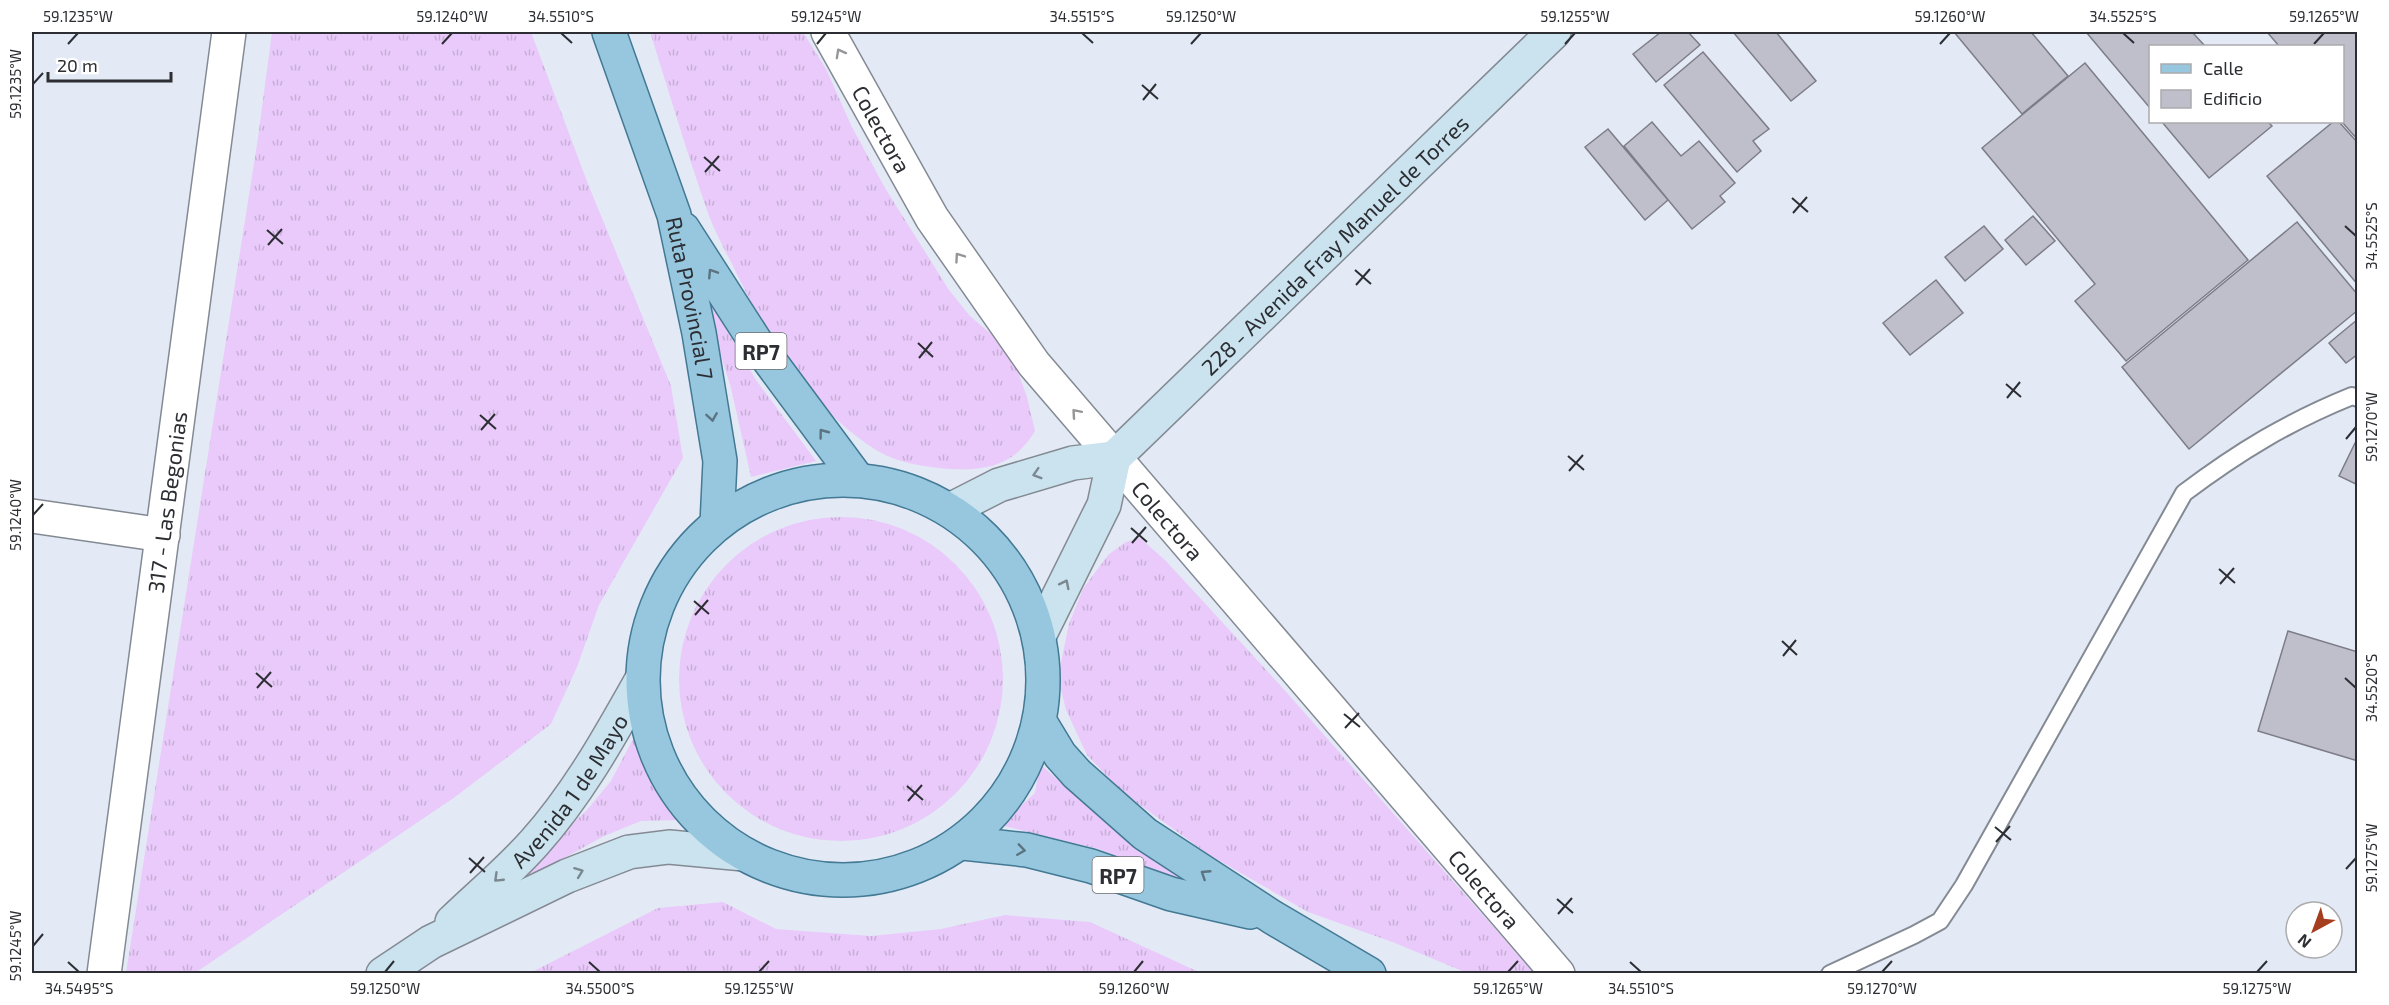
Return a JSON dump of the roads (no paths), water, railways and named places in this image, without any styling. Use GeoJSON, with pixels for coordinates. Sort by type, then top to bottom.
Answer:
{"type":"FeatureCollection","features":[{"type":"Feature","properties":{"kind":"main road","name":"RP7"},"geometry":{"type":"LineString","coordinates":[[609,32],[674,215]]}},
{"type":"Feature","properties":{"kind":"main road","name":"228 - Avenida Fray Manuel de Torres"},"geometry":{"type":"LineString","coordinates":[[1114,458],[1554,32]]}},
{"type":"Feature","properties":{"kind":"main road","name":"Ruta Provincial 7"},"geometry":{"type":"LineString","coordinates":[[674,215],[754,341],[858,480]]}},
{"type":"Feature","properties":{"kind":"main road","name":"Ruta Provincial 7"},"geometry":{"type":"LineString","coordinates":[[674,215],[699,333],[720,461],[717,524]]}},
{"type":"Feature","properties":{"kind":"main road"},"geometry":{"type":"LineString","coordinates":[[950,510],[999,485],[1073,463],[1114,458],[1104,505],[1039,636]]}},
{"type":"Feature","properties":{"kind":"main road"},"geometry":{"type":"LineString","coordinates":[[827,480],[858,480],[905,489],[950,510],[990,543],[1020,587],[1039,636],[1044,679],[1040,722],[1024,769],[998,809],[963,843],[922,865],[878,879],[832,881],[786,873],[744,854],[702,822],[669,781],[649,732],[642,679],[651,620],[677,567],[717,524],[741,506],[769,493],[797,484],[827,480]]}},
{"type":"Feature","properties":{"kind":"main road","name":"Avenida 1 de Mayo"},"geometry":{"type":"LineString","coordinates":[[431,942],[534,843],[603,749],[642,679]]}},
{"type":"Feature","properties":{"kind":"main road","name":"RP7"},"geometry":{"type":"LineString","coordinates":[[1040,722],[1060,755],[1077,774],[1145,834],[1272,917],[1369,974]]}},
{"type":"Feature","properties":{"kind":"main road","name":"RP7"},"geometry":{"type":"LineString","coordinates":[[963,843],[1028,850],[1091,866],[1171,894],[1272,917]]}},
{"type":"Feature","properties":{"kind":"main road","name":"Avenida 1 de Mayo"},"geometry":{"type":"LineString","coordinates":[[383,974],[431,942],[567,876],[629,852],[669,847],[744,854]]}},
{"type":"Feature","properties":{"kind":"street","name":"317 - Las Begonias"},"geometry":{"type":"LineString","coordinates":[[104,974],[229,32]]}},
{"type":"Feature","properties":{"kind":"street","name":"Colectora"},"geometry":{"type":"LineString","coordinates":[[828,32],[932,218],[1034,364],[1558,974]]}},
{"type":"Feature","properties":{"kind":"street"},"geometry":{"type":"LineString","coordinates":[[32,516],[163,535]]}},
{"type":"Feature","properties":{"kind":"lane"},"geometry":{"type":"LineString","coordinates":[[1830,974],[1940,921],[1964,885],[2184,493],[2234,456],[2307,414],[2352,396],[2358,398]]}}]}
